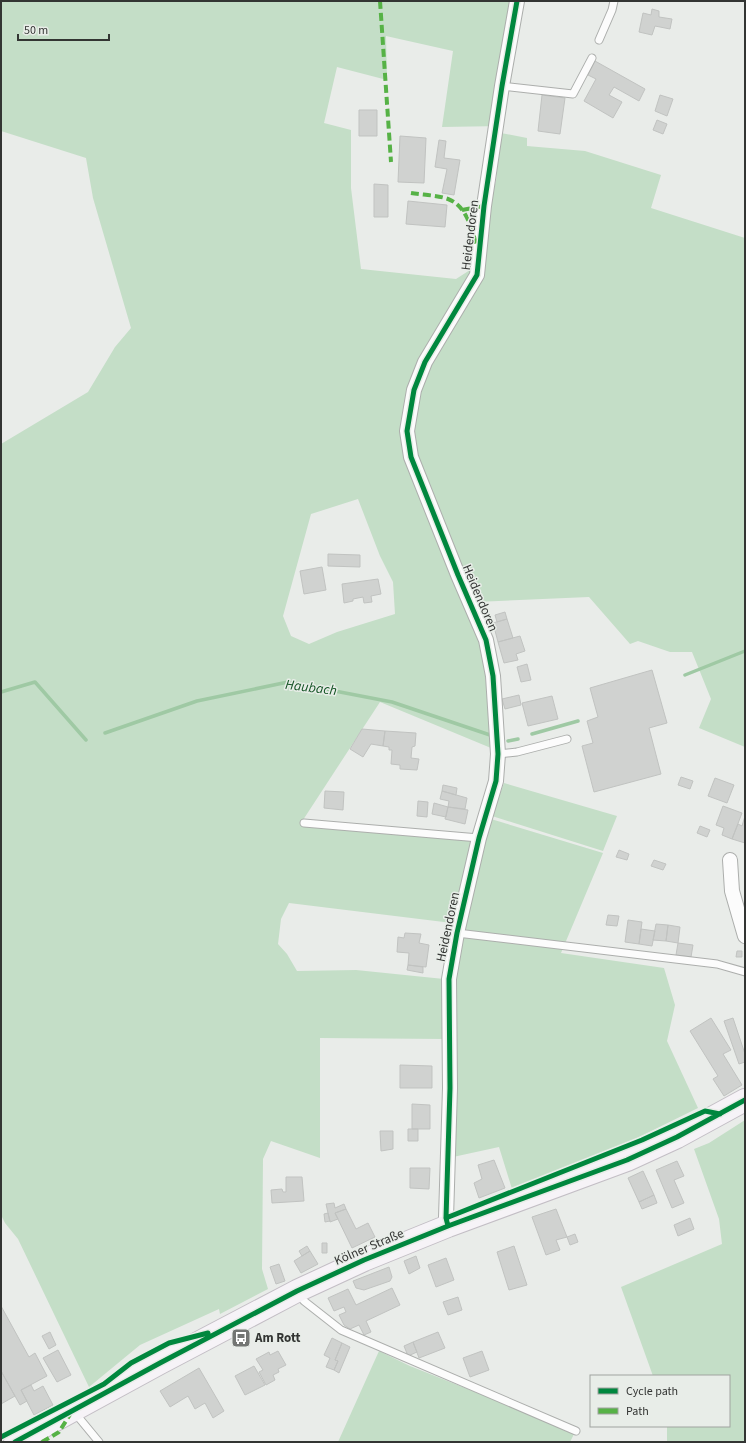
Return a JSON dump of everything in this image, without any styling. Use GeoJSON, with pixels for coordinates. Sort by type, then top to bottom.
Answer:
{"type":"FeatureCollection","features":[{"type":"Feature","properties":{"kind":"main road","name":"Kölner Straße"},"geometry":{"type":"LineString","coordinates":[[14,1442],[297,1291],[364,1260],[448,1226],[627,1160],[677,1137],[745,1100]]}},
{"type":"Feature","properties":{"kind":"street","name":"Heidendoren"},"geometry":{"type":"LineString","coordinates":[[448,1226],[446,1218],[450,1088],[449,979],[457,933],[479,838],[496,781],[498,754],[493,676],[486,640],[458,575],[411,457],[407,431],[414,390],[425,362],[477,275],[484,206],[502,86],[517,1]]}},
{"type":"Feature","properties":{"kind":"street"},"geometry":{"type":"LineString","coordinates":[[730,860],[732,891],[745,936]]}},
{"type":"Feature","properties":{"kind":"lane"},"geometry":{"type":"LineString","coordinates":[[599,40],[612,10],[614,1]]}},
{"type":"Feature","properties":{"kind":"lane"},"geometry":{"type":"LineString","coordinates":[[502,86],[573,94],[592,58]]}},
{"type":"Feature","properties":{"kind":"lane"},"geometry":{"type":"LineString","coordinates":[[498,754],[517,752],[567,739]]}},
{"type":"Feature","properties":{"kind":"lane"},"geometry":{"type":"LineString","coordinates":[[304,823],[479,838]]}},
{"type":"Feature","properties":{"kind":"lane"},"geometry":{"type":"LineString","coordinates":[[457,933],[717,964],[745,972]]}},
{"type":"Feature","properties":{"kind":"lane"},"geometry":{"type":"LineString","coordinates":[[297,1291],[304,1301],[341,1330],[576,1431]]}},
{"type":"Feature","properties":{"kind":"lane"},"geometry":{"type":"LineString","coordinates":[[73,1410],[99,1442]]}},
{"type":"Feature","properties":{"kind":"green space"},"geometry":{"type":"Polygon","coordinates":[[[1,1],[522,1],[501,126],[442,127],[453,51],[386,36],[387,80],[337,67],[324,123],[351,130],[351,188],[361,269],[456,279],[470,270],[496,181],[501,133],[527,138],[527,146],[585,151],[661,175],[651,208],[745,238],[745,747],[699,728],[711,699],[692,652],[670,652],[638,641],[630,644],[589,597],[476,602],[483,646],[491,748],[380,702],[303,820],[478,838],[491,819],[603,853],[561,953],[664,968],[675,1005],[667,1041],[698,1108],[635,1139],[512,1189],[499,1147],[453,1157],[445,1039],[320,1038],[320,1158],[271,1141],[263,1159],[262,1269],[268,1289],[220,1314],[219,1309],[140,1345],[89,1387],[18,1239],[5,1223],[1,1215],[1,444],[88,392],[115,347],[131,328],[93,198],[86,158],[1,131],[1,1]],[[358,499],[311,514],[283,616],[291,636],[309,644],[337,632],[395,614],[393,582],[380,556],[358,499]],[[289,903],[281,919],[278,944],[287,954],[297,971],[356,970],[444,979],[452,923],[289,903]]]}},
{"type":"Feature","properties":{"kind":"green space"},"geometry":{"type":"Polygon","coordinates":[[[504,783],[617,816],[603,851],[492,816],[504,783]]]}},
{"type":"Feature","properties":{"kind":"green space"},"geometry":{"type":"Polygon","coordinates":[[[745,1120],[745,1442],[667,1442],[667,1427],[730,1427],[730,1375],[653,1375],[621,1287],[722,1244],[719,1219],[694,1149],[709,1143],[745,1120]]]}},
{"type":"Feature","properties":{"kind":"green space"},"geometry":{"type":"Polygon","coordinates":[[[379,1351],[410,1366],[575,1432],[570,1442],[338,1442],[379,1351]]]}},
{"type":"Feature","properties":{"kind":"building"},"geometry":{"type":"Polygon","coordinates":[[[652,9],[659,11],[659,17],[672,19],[670,29],[655,26],[652,35],[639,32],[643,13],[651,15],[652,9]]]}},
{"type":"Feature","properties":{"kind":"building"},"geometry":{"type":"Polygon","coordinates":[[[595,61],[645,89],[639,101],[614,87],[609,95],[622,102],[613,118],[584,101],[596,79],[588,75],[595,61]]]}},
{"type":"Feature","properties":{"kind":"building"},"geometry":{"type":"Polygon","coordinates":[[[542,95],[565,98],[560,134],[538,131],[542,95]]]}},
{"type":"Feature","properties":{"kind":"building"},"geometry":{"type":"Polygon","coordinates":[[[660,95],[673,99],[667,116],[655,111],[660,95]]]}},
{"type":"Feature","properties":{"kind":"building"},"geometry":{"type":"Polygon","coordinates":[[[359,110],[377,110],[377,136],[359,136],[359,110]]]}},
{"type":"Feature","properties":{"kind":"building"},"geometry":{"type":"Polygon","coordinates":[[[657,120],[667,124],[663,134],[653,130],[657,120]]]}},
{"type":"Feature","properties":{"kind":"building"},"geometry":{"type":"Polygon","coordinates":[[[400,136],[426,138],[424,183],[398,182],[400,136]]]}},
{"type":"Feature","properties":{"kind":"building"},"geometry":{"type":"Polygon","coordinates":[[[439,140],[446,141],[444,158],[460,160],[454,195],[442,193],[447,169],[435,167],[439,140]]]}},
{"type":"Feature","properties":{"kind":"building"},"geometry":{"type":"Polygon","coordinates":[[[374,184],[388,185],[388,217],[374,217],[374,184]]]}},
{"type":"Feature","properties":{"kind":"building"},"geometry":{"type":"Polygon","coordinates":[[[408,201],[447,205],[445,227],[406,224],[408,201]]]}},
{"type":"Feature","properties":{"kind":"building"},"geometry":{"type":"Polygon","coordinates":[[[328,554],[360,555],[360,567],[328,566],[328,554]]]}},
{"type":"Feature","properties":{"kind":"building"},"geometry":{"type":"Polygon","coordinates":[[[322,567],[326,590],[304,594],[300,571],[322,567]]]}},
{"type":"Feature","properties":{"kind":"building"},"geometry":{"type":"Polygon","coordinates":[[[378,579],[381,594],[371,596],[372,602],[364,603],[363,597],[344,603],[342,584],[378,579]]]}},
{"type":"Feature","properties":{"kind":"building"},"geometry":{"type":"Polygon","coordinates":[[[505,612],[507,619],[497,622],[495,615],[505,612]]]}},
{"type":"Feature","properties":{"kind":"building"},"geometry":{"type":"Polygon","coordinates":[[[507,619],[513,638],[498,642],[493,623],[507,619]]]}},
{"type":"Feature","properties":{"kind":"building"},"geometry":{"type":"Polygon","coordinates":[[[520,636],[525,651],[516,654],[518,660],[504,663],[498,642],[520,636]]]}},
{"type":"Feature","properties":{"kind":"building"},"geometry":{"type":"Polygon","coordinates":[[[527,664],[531,680],[521,682],[517,667],[527,664]]]}},
{"type":"Feature","properties":{"kind":"building"},"geometry":{"type":"Polygon","coordinates":[[[652,670],[667,723],[649,728],[661,774],[594,792],[582,746],[593,743],[587,721],[598,717],[590,688],[652,670]]]}},
{"type":"Feature","properties":{"kind":"building"},"geometry":{"type":"Polygon","coordinates":[[[519,695],[521,705],[505,709],[502,699],[519,695]]]}},
{"type":"Feature","properties":{"kind":"building"},"geometry":{"type":"Polygon","coordinates":[[[552,696],[558,719],[528,726],[522,703],[552,696]]]}},
{"type":"Feature","properties":{"kind":"building"},"geometry":{"type":"Polygon","coordinates":[[[362,729],[385,731],[383,746],[371,744],[363,757],[350,749],[362,729]]]}},
{"type":"Feature","properties":{"kind":"building"},"geometry":{"type":"Polygon","coordinates":[[[385,731],[416,733],[415,746],[412,747],[411,758],[419,759],[417,770],[400,769],[400,765],[391,764],[392,750],[389,750],[389,747],[383,746],[385,731]]]}},
{"type":"Feature","properties":{"kind":"building"},"geometry":{"type":"Polygon","coordinates":[[[681,777],[693,781],[690,789],[678,785],[681,777]]]}},
{"type":"Feature","properties":{"kind":"building"},"geometry":{"type":"Polygon","coordinates":[[[715,778],[734,785],[727,803],[708,796],[715,778]]]}},
{"type":"Feature","properties":{"kind":"building"},"geometry":{"type":"Polygon","coordinates":[[[443,785],[457,788],[456,795],[442,791],[443,785]]]}},
{"type":"Feature","properties":{"kind":"building"},"geometry":{"type":"Polygon","coordinates":[[[325,791],[344,792],[343,810],[324,808],[325,791]]]}},
{"type":"Feature","properties":{"kind":"building"},"geometry":{"type":"Polygon","coordinates":[[[442,791],[467,798],[465,809],[448,807],[449,801],[440,799],[442,791]]]}},
{"type":"Feature","properties":{"kind":"building"},"geometry":{"type":"Polygon","coordinates":[[[418,801],[428,802],[427,817],[417,816],[418,801]]]}},
{"type":"Feature","properties":{"kind":"building"},"geometry":{"type":"Polygon","coordinates":[[[434,803],[448,807],[446,817],[432,814],[434,803]]]}},
{"type":"Feature","properties":{"kind":"building"},"geometry":{"type":"Polygon","coordinates":[[[723,806],[742,813],[732,839],[722,835],[724,828],[716,825],[723,806]]]}},
{"type":"Feature","properties":{"kind":"building"},"geometry":{"type":"Polygon","coordinates":[[[448,807],[468,810],[465,824],[445,819],[448,807]]]}},
{"type":"Feature","properties":{"kind":"building"},"geometry":{"type":"Polygon","coordinates":[[[745,816],[745,843],[732,839],[738,824],[742,826],[745,816]]]}},
{"type":"Feature","properties":{"kind":"building"},"geometry":{"type":"Polygon","coordinates":[[[700,826],[710,830],[707,837],[697,833],[700,826]]]}},
{"type":"Feature","properties":{"kind":"building"},"geometry":{"type":"Polygon","coordinates":[[[619,850],[629,854],[627,860],[616,857],[619,850]]]}},
{"type":"Feature","properties":{"kind":"building"},"geometry":{"type":"Polygon","coordinates":[[[654,860],[666,864],[663,870],[651,866],[654,860]]]}},
{"type":"Feature","properties":{"kind":"building"},"geometry":{"type":"Polygon","coordinates":[[[608,915],[619,916],[617,926],[606,925],[608,915]]]}},
{"type":"Feature","properties":{"kind":"building"},"geometry":{"type":"Polygon","coordinates":[[[628,920],[642,922],[639,944],[625,942],[628,920]]]}},
{"type":"Feature","properties":{"kind":"building"},"geometry":{"type":"Polygon","coordinates":[[[656,924],[668,925],[666,941],[653,940],[656,924]]]}},
{"type":"Feature","properties":{"kind":"building"},"geometry":{"type":"Polygon","coordinates":[[[668,925],[680,927],[678,943],[666,941],[668,925]]]}},
{"type":"Feature","properties":{"kind":"building"},"geometry":{"type":"Polygon","coordinates":[[[641,929],[655,931],[652,946],[639,944],[641,929]]]}},
{"type":"Feature","properties":{"kind":"building"},"geometry":{"type":"Polygon","coordinates":[[[405,933],[421,934],[419,943],[429,945],[426,967],[408,965],[409,953],[397,952],[398,937],[404,938],[405,933]]]}},
{"type":"Feature","properties":{"kind":"building"},"geometry":{"type":"Polygon","coordinates":[[[678,943],[693,945],[691,957],[676,955],[678,943]]]}},
{"type":"Feature","properties":{"kind":"building"},"geometry":{"type":"Polygon","coordinates":[[[737,951],[742,951],[742,957],[736,957],[737,951]]]}},
{"type":"Feature","properties":{"kind":"building"},"geometry":{"type":"Polygon","coordinates":[[[408,965],[423,967],[423,973],[407,970],[408,965]]]}},
{"type":"Feature","properties":{"kind":"building"},"geometry":{"type":"Polygon","coordinates":[[[711,1018],[731,1050],[723,1054],[742,1085],[724,1096],[713,1079],[718,1076],[690,1031],[711,1018]]]}},
{"type":"Feature","properties":{"kind":"building"},"geometry":{"type":"Polygon","coordinates":[[[733,1018],[745,1054],[745,1062],[739,1064],[724,1021],[733,1018]]]}},
{"type":"Feature","properties":{"kind":"building"},"geometry":{"type":"Polygon","coordinates":[[[400,1065],[432,1066],[432,1088],[400,1088],[400,1065]]]}},
{"type":"Feature","properties":{"kind":"building"},"geometry":{"type":"Polygon","coordinates":[[[412,1104],[430,1105],[430,1129],[412,1129],[412,1104]]]}},
{"type":"Feature","properties":{"kind":"building"},"geometry":{"type":"Polygon","coordinates":[[[408,1129],[418,1129],[418,1141],[408,1141],[408,1129]]]}},
{"type":"Feature","properties":{"kind":"building"},"geometry":{"type":"Polygon","coordinates":[[[380,1131],[393,1131],[393,1149],[381,1151],[380,1131]]]}},
{"type":"Feature","properties":{"kind":"building"},"geometry":{"type":"Polygon","coordinates":[[[494,1160],[505,1188],[479,1198],[474,1183],[482,1179],[478,1165],[494,1160]]]}},
{"type":"Feature","properties":{"kind":"building"},"geometry":{"type":"Polygon","coordinates":[[[677,1161],[684,1176],[674,1180],[684,1203],[672,1208],[656,1170],[677,1161]]]}},
{"type":"Feature","properties":{"kind":"building"},"geometry":{"type":"Polygon","coordinates":[[[410,1168],[430,1168],[429,1189],[410,1188],[410,1168]]]}},
{"type":"Feature","properties":{"kind":"building"},"geometry":{"type":"Polygon","coordinates":[[[643,1171],[654,1195],[639,1202],[628,1178],[643,1171]]]}},
{"type":"Feature","properties":{"kind":"building"},"geometry":{"type":"Polygon","coordinates":[[[286,1177],[302,1177],[304,1201],[272,1203],[271,1190],[282,1189],[283,1192],[286,1192],[286,1177]]]}},
{"type":"Feature","properties":{"kind":"building"},"geometry":{"type":"Polygon","coordinates":[[[654,1195],[657,1203],[642,1209],[639,1202],[654,1195]]]}},
{"type":"Feature","properties":{"kind":"building"},"geometry":{"type":"Polygon","coordinates":[[[334,1203],[335,1208],[344,1204],[346,1209],[335,1213],[338,1219],[330,1222],[326,1204],[334,1203]]]}},
{"type":"Feature","properties":{"kind":"building"},"geometry":{"type":"Polygon","coordinates":[[[346,1209],[356,1229],[368,1223],[375,1237],[352,1248],[335,1213],[346,1209]]]}},
{"type":"Feature","properties":{"kind":"building"},"geometry":{"type":"Polygon","coordinates":[[[556,1209],[567,1237],[556,1240],[560,1250],[546,1255],[532,1217],[556,1209]]]}},
{"type":"Feature","properties":{"kind":"building"},"geometry":{"type":"Polygon","coordinates":[[[328,1213],[330,1221],[325,1222],[324,1214],[328,1213]]]}},
{"type":"Feature","properties":{"kind":"building"},"geometry":{"type":"Polygon","coordinates":[[[690,1218],[694,1229],[678,1236],[674,1225],[690,1218]]]}},
{"type":"Feature","properties":{"kind":"building"},"geometry":{"type":"Polygon","coordinates":[[[575,1234],[578,1242],[570,1245],[567,1237],[575,1234]]]}},
{"type":"Feature","properties":{"kind":"building"},"geometry":{"type":"Polygon","coordinates":[[[322,1243],[327,1243],[327,1253],[322,1253],[322,1243]]]}},
{"type":"Feature","properties":{"kind":"building"},"geometry":{"type":"Polygon","coordinates":[[[307,1246],[310,1251],[302,1256],[299,1251],[307,1246]]]}},
{"type":"Feature","properties":{"kind":"building"},"geometry":{"type":"Polygon","coordinates":[[[514,1246],[527,1285],[509,1290],[497,1252],[514,1246]]]}},
{"type":"Feature","properties":{"kind":"building"},"geometry":{"type":"Polygon","coordinates":[[[310,1251],[318,1264],[301,1273],[294,1261],[310,1251]]]}},
{"type":"Feature","properties":{"kind":"building"},"geometry":{"type":"Polygon","coordinates":[[[416,1256],[420,1268],[409,1274],[404,1261],[416,1256]]]}},
{"type":"Feature","properties":{"kind":"building"},"geometry":{"type":"Polygon","coordinates":[[[446,1258],[454,1280],[436,1287],[428,1265],[446,1258]]]}},
{"type":"Feature","properties":{"kind":"building"},"geometry":{"type":"Polygon","coordinates":[[[279,1264],[285,1281],[276,1284],[270,1267],[279,1264]]]}},
{"type":"Feature","properties":{"kind":"building"},"geometry":{"type":"Polygon","coordinates":[[[389,1267],[392,1277],[390,1281],[364,1290],[356,1288],[353,1281],[389,1267]]]}},
{"type":"Feature","properties":{"kind":"building"},"geometry":{"type":"Polygon","coordinates":[[[392,1288],[400,1305],[366,1321],[371,1332],[364,1335],[359,1325],[350,1329],[344,1325],[339,1315],[346,1312],[344,1307],[334,1311],[328,1298],[348,1289],[356,1305],[392,1288]]]}},
{"type":"Feature","properties":{"kind":"building"},"geometry":{"type":"Polygon","coordinates":[[[458,1297],[462,1310],[448,1315],[443,1302],[458,1297]]]}},
{"type":"Feature","properties":{"kind":"building"},"geometry":{"type":"Polygon","coordinates":[[[1,1306],[29,1357],[35,1353],[47,1376],[21,1390],[27,1401],[20,1405],[1,1371],[1,1306]]]}},
{"type":"Feature","properties":{"kind":"building"},"geometry":{"type":"Polygon","coordinates":[[[50,1332],[56,1345],[49,1349],[42,1336],[50,1332]]]}},
{"type":"Feature","properties":{"kind":"building"},"geometry":{"type":"Polygon","coordinates":[[[438,1332],[445,1348],[419,1358],[413,1342],[438,1332]]]}},
{"type":"Feature","properties":{"kind":"building"},"geometry":{"type":"Polygon","coordinates":[[[332,1338],[342,1343],[335,1360],[338,1361],[334,1370],[326,1367],[330,1358],[324,1355],[332,1338]]]}},
{"type":"Feature","properties":{"kind":"building"},"geometry":{"type":"Polygon","coordinates":[[[413,1342],[417,1352],[408,1356],[404,1346],[413,1342]]]}},
{"type":"Feature","properties":{"kind":"building"},"geometry":{"type":"Polygon","coordinates":[[[342,1343],[350,1347],[339,1373],[334,1370],[338,1361],[335,1360],[342,1343]]]}},
{"type":"Feature","properties":{"kind":"building"},"geometry":{"type":"Polygon","coordinates":[[[58,1350],[71,1375],[57,1382],[43,1358],[58,1350]]]}},
{"type":"Feature","properties":{"kind":"building"},"geometry":{"type":"Polygon","coordinates":[[[278,1351],[286,1365],[278,1369],[279,1372],[273,1375],[275,1380],[266,1385],[259,1372],[263,1370],[256,1359],[269,1352],[270,1355],[278,1351]]]}},
{"type":"Feature","properties":{"kind":"building"},"geometry":{"type":"Polygon","coordinates":[[[482,1351],[489,1370],[470,1377],[463,1358],[482,1351]]]}},
{"type":"Feature","properties":{"kind":"building"},"geometry":{"type":"Polygon","coordinates":[[[254,1366],[265,1385],[245,1395],[235,1376],[254,1366]]]}},
{"type":"Feature","properties":{"kind":"building"},"geometry":{"type":"Polygon","coordinates":[[[199,1368],[224,1411],[213,1418],[205,1403],[195,1409],[188,1396],[170,1407],[160,1391],[199,1368]]]}},
{"type":"Feature","properties":{"kind":"building"},"geometry":{"type":"Polygon","coordinates":[[[1,1371],[15,1396],[1,1404],[1,1371]]]}},
{"type":"Feature","properties":{"kind":"building"},"geometry":{"type":"Polygon","coordinates":[[[31,1385],[34,1391],[43,1386],[53,1405],[34,1415],[21,1390],[31,1385]]]}},
{"type":"Feature","properties":{"kind":"waterway","name":"Haubach"},"geometry":{"type":"LineString","coordinates":[[685,675],[745,651]]}},
{"type":"Feature","properties":{"kind":"waterway","name":"Haubach"},"geometry":{"type":"LineString","coordinates":[[1,692],[35,682],[86,740]]}},
{"type":"Feature","properties":{"kind":"waterway","name":"Haubach"},"geometry":{"type":"LineString","coordinates":[[105,733],[197,701],[288,682],[392,702],[493,736]]}},
{"type":"Feature","properties":{"kind":"waterway","name":"Haubach"},"geometry":{"type":"LineString","coordinates":[[532,734],[578,721]]}},
{"type":"Feature","properties":{"kind":"waterway","name":"Haubach"},"geometry":{"type":"LineString","coordinates":[[508,741],[518,739]]}},
{"type":"Feature","properties":{"kind":"marked path"},"geometry":{"type":"LineString","coordinates":[[380,1],[391,162]]}},
{"type":"Feature","properties":{"kind":"marked path"},"geometry":{"type":"LineString","coordinates":[[411,193],[439,197],[454,202],[460,207],[468,219],[477,247]]}},
{"type":"Feature","properties":{"kind":"marked path"},"geometry":{"type":"LineString","coordinates":[[462,210],[484,206]]}},
{"type":"Feature","properties":{"kind":"marked path"},"geometry":{"type":"LineString","coordinates":[[42,1442],[59,1432],[71,1413]]}},
{"type":"Feature","properties":{"kind":"cycle path"},"geometry":{"type":"LineString","coordinates":[[448,1226],[446,1218],[450,1088],[449,979],[457,933],[479,838],[496,781],[498,754],[493,676],[486,640],[458,575],[411,457],[407,431],[414,390],[425,362],[477,275],[484,206],[502,86],[517,1]]}},
{"type":"Feature","properties":{"kind":"cycle path"},"geometry":{"type":"LineString","coordinates":[[15,1442],[297,1291],[364,1260],[448,1226],[627,1160],[677,1137],[745,1100]]}},
{"type":"Feature","properties":{"kind":"cycle path"},"geometry":{"type":"LineString","coordinates":[[446,1218],[642,1140],[705,1111],[720,1114]]}},
{"type":"Feature","properties":{"kind":"cycle path"},"geometry":{"type":"LineString","coordinates":[[1,1437],[104,1384],[131,1363],[169,1343],[208,1333]]}},
{"type":"Feature","properties":{"kind":"place","name":"Am Rott"},"geometry":{"type":"Point","coordinates":[241,1338]}}]}
